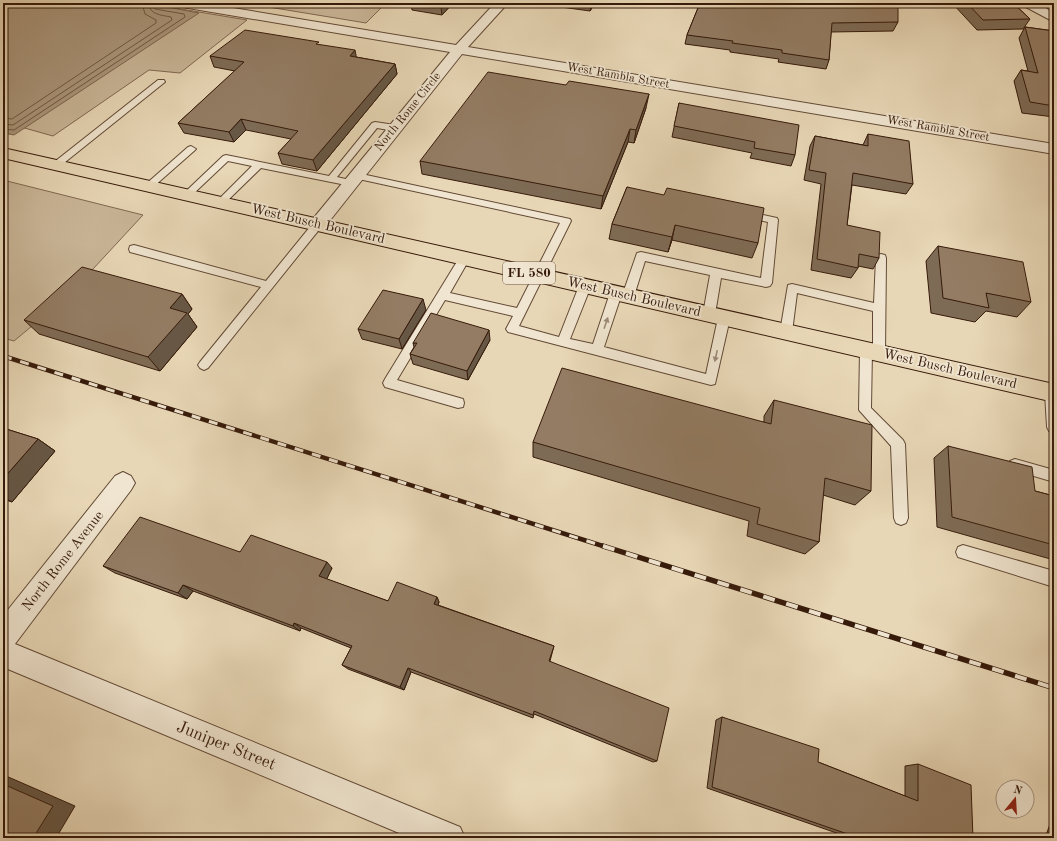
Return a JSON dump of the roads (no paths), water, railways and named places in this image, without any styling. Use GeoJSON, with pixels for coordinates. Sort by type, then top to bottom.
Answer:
{"type":"FeatureCollection","features":[{"type":"Feature","properties":{"kind":"main road","name":"West Busch Boulevard"},"geometry":{"type":"LineString","coordinates":[[3,153],[188,194],[1052,393]]}},
{"type":"Feature","properties":{"kind":"street","name":"West Rambla Street"},"geometry":{"type":"LineString","coordinates":[[182,3],[1054,149]]}},
{"type":"Feature","properties":{"kind":"street","name":"North Rome Circle"},"geometry":{"type":"LineString","coordinates":[[318,224],[459,49],[502,3]]}},
{"type":"Feature","properties":{"kind":"street"},"geometry":{"type":"LineString","coordinates":[[1028,3],[1054,18]]}},
{"type":"Feature","properties":{"kind":"street","name":"North Rome Avenue"},"geometry":{"type":"LineString","coordinates":[[3,638],[123,483]]}},
{"type":"Feature","properties":{"kind":"street","name":"Juniper Street"},"geometry":{"type":"LineString","coordinates":[[3,653],[441,836]]}},
{"type":"Feature","properties":{"kind":"lane"},"geometry":{"type":"LineString","coordinates":[[56,164],[161,82]]}},
{"type":"Feature","properties":{"kind":"lane"},"geometry":{"type":"LineString","coordinates":[[331,179],[375,125],[395,128]]}},
{"type":"Feature","properties":{"kind":"lane"},"geometry":{"type":"LineString","coordinates":[[149,186],[191,149]]}},
{"type":"Feature","properties":{"kind":"lane"},"geometry":{"type":"LineString","coordinates":[[188,194],[226,158],[331,179],[354,180],[566,221],[512,329],[711,380],[716,316],[716,272]]}},
{"type":"Feature","properties":{"kind":"lane"},"geometry":{"type":"LineString","coordinates":[[221,202],[259,164]]}},
{"type":"Feature","properties":{"kind":"lane"},"geometry":{"type":"LineString","coordinates":[[597,350],[622,294],[642,256],[766,283],[773,220],[735,212]]}},
{"type":"Feature","properties":{"kind":"lane"},"geometry":{"type":"LineString","coordinates":[[204,365],[318,224]]}},
{"type":"Feature","properties":{"kind":"lane"},"geometry":{"type":"LineString","coordinates":[[134,248],[268,285]]}},
{"type":"Feature","properties":{"kind":"lane"},"geometry":{"type":"LineString","coordinates":[[458,403],[389,384],[465,258]]}},
{"type":"Feature","properties":{"kind":"lane"},"geometry":{"type":"LineString","coordinates":[[881,258],[879,308],[865,410],[898,444],[901,518]]}},
{"type":"Feature","properties":{"kind":"lane"},"geometry":{"type":"LineString","coordinates":[[563,342],[585,286]]}},
{"type":"Feature","properties":{"kind":"lane"},"geometry":{"type":"LineString","coordinates":[[786,332],[792,288],[879,308]]}},
{"type":"Feature","properties":{"kind":"lane"},"geometry":{"type":"LineString","coordinates":[[443,294],[520,314]]}},
{"type":"Feature","properties":{"kind":"lane"},"geometry":{"type":"LineString","coordinates":[[1052,393],[1054,427]]}},
{"type":"Feature","properties":{"kind":"lane"},"geometry":{"type":"LineString","coordinates":[[1002,462],[1054,476]]}},
{"type":"Feature","properties":{"kind":"lane"},"geometry":{"type":"LineString","coordinates":[[963,552],[1054,579]]}},
{"type":"Feature","properties":{"kind":"water"},"geometry":{"type":"Polygon","coordinates":[[[3,3],[146,3],[199,13],[14,135],[3,133],[3,3]]]}},
{"type":"Feature","properties":{"kind":"railway"},"geometry":{"type":"LineString","coordinates":[[3,356],[606,547]]}},
{"type":"Feature","properties":{"kind":"railway"},"geometry":{"type":"LineString","coordinates":[[603,546],[1054,688]]}}]}
